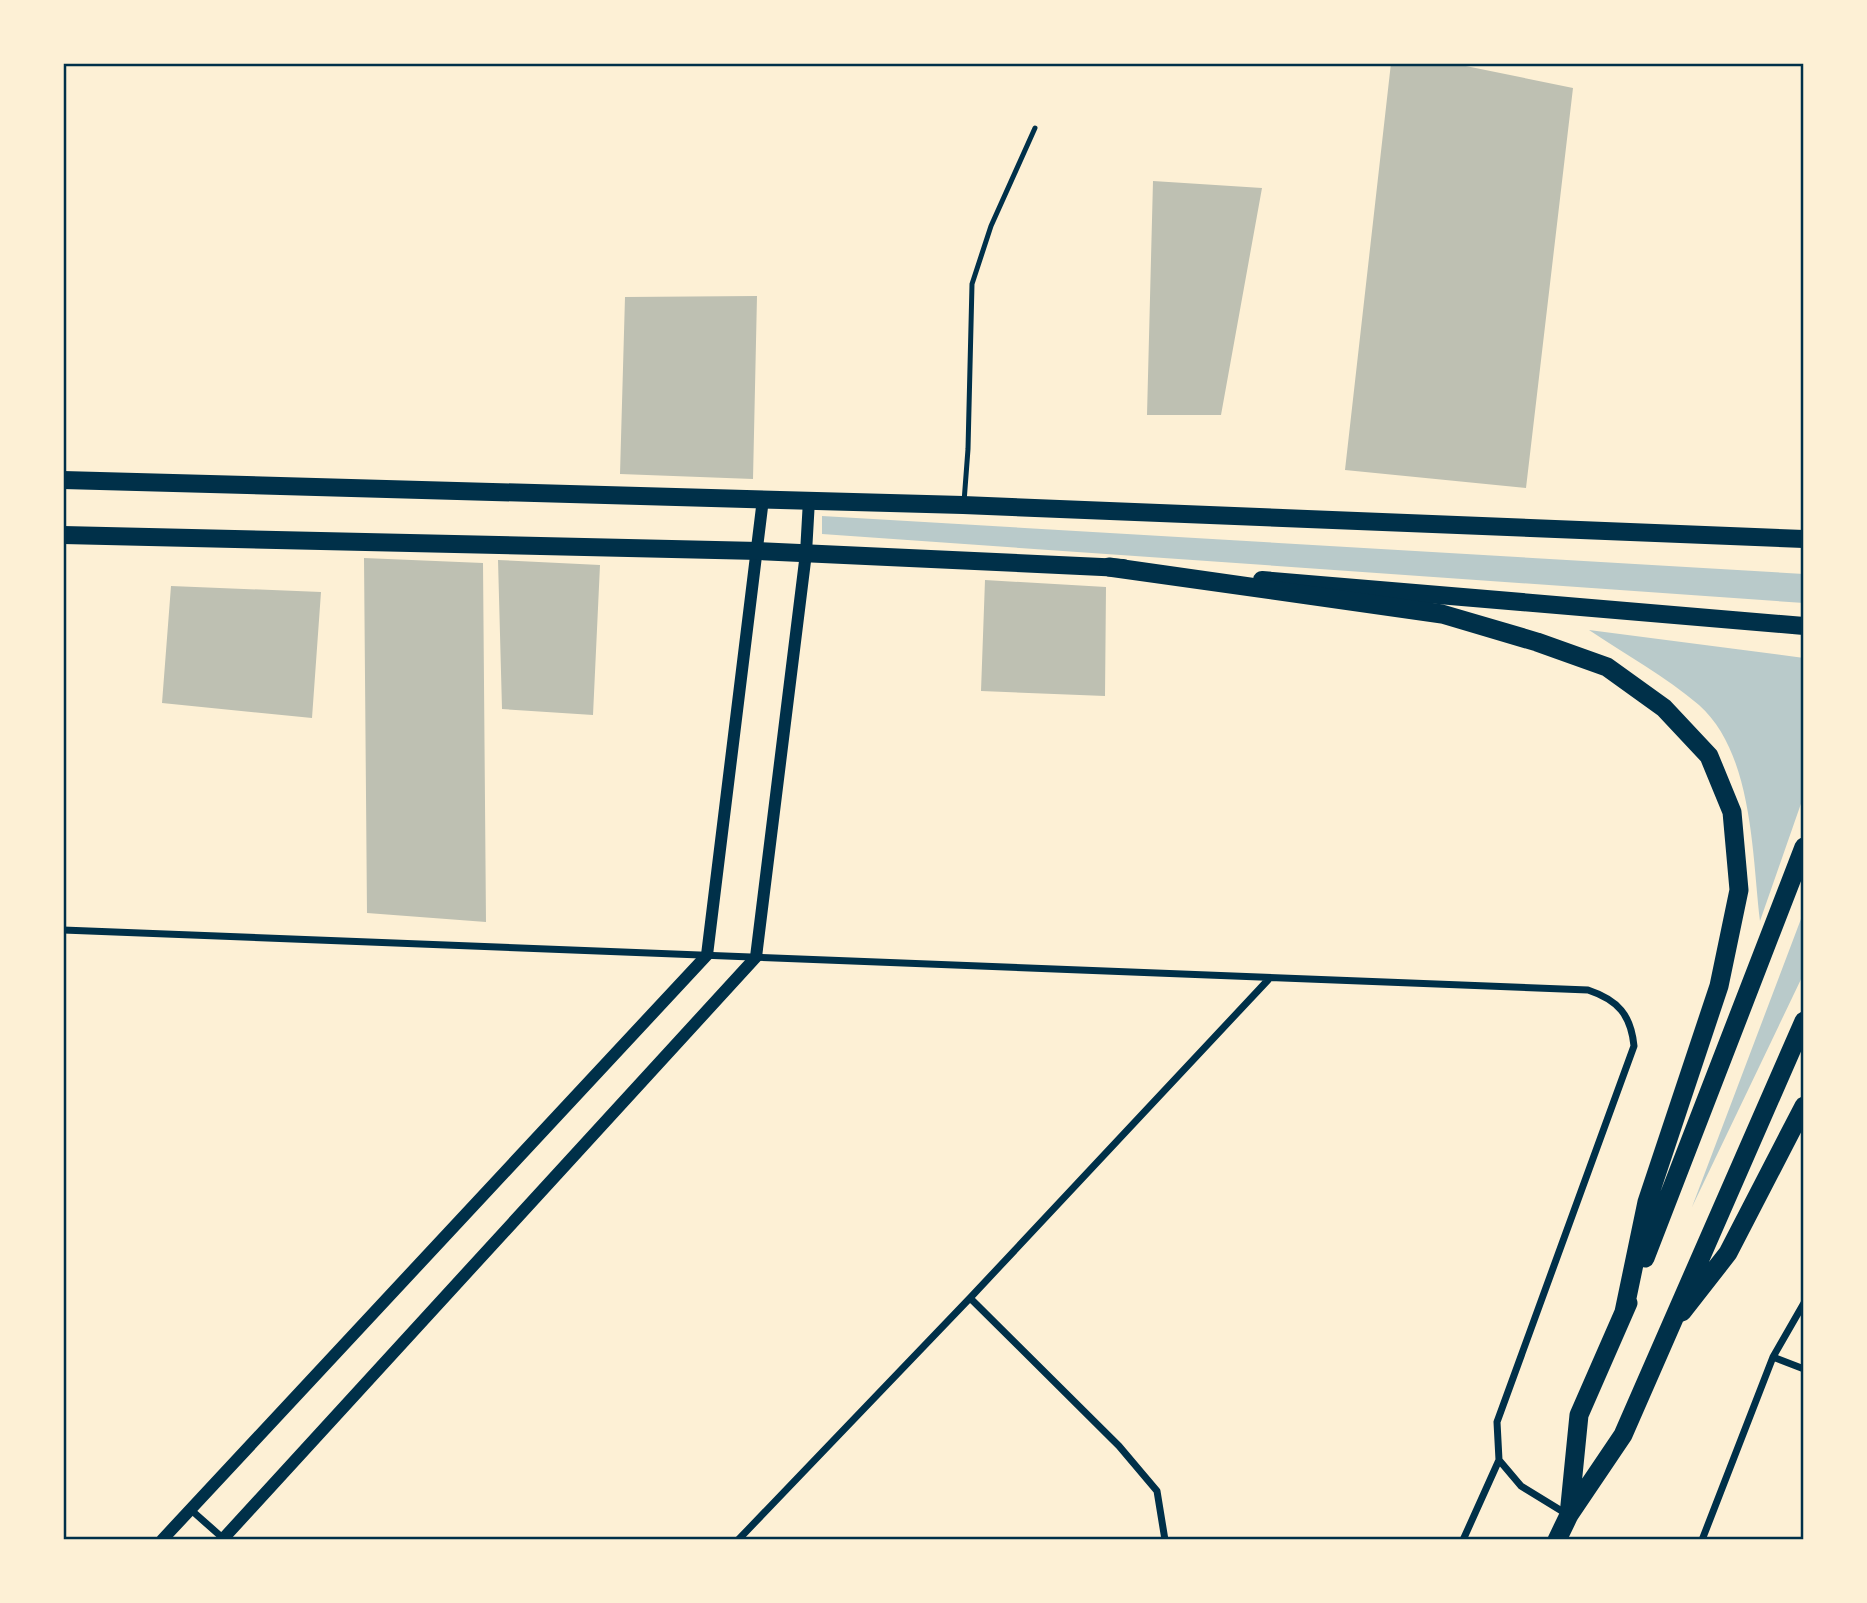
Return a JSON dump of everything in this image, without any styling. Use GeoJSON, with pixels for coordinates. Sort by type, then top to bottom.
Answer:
{"type":"FeatureCollection","features":[{"type":"Feature","properties":{"kind":"highway"},"geometry":{"type":"LineString","coordinates":[[1109,567],[1442,614],[1537,642],[1607,667],[1664,708],[1709,756],[1732,812],[1739,890],[1720,986],[1647,1202],[1624,1312]]}},
{"type":"Feature","properties":{"kind":"highway"},"geometry":{"type":"LineString","coordinates":[[1569,1515],[1579,1415],[1624,1312],[1804,847]]}},
{"type":"Feature","properties":{"kind":"highway"},"geometry":{"type":"LineString","coordinates":[[1557,1540],[1569,1515],[1623,1435],[1664,1335],[1804,1021]]}},
{"type":"Feature","properties":{"kind":"highway"},"geometry":{"type":"LineString","coordinates":[[1664,1335],[1728,1253],[1804,1106]]}},
{"type":"Feature","properties":{"kind":"main road"},"geometry":{"type":"LineString","coordinates":[[63,480],[964,505],[1804,539]]}},
{"type":"Feature","properties":{"kind":"main road"},"geometry":{"type":"LineString","coordinates":[[63,535],[759,551],[1109,567],[1804,626]]}},
{"type":"Feature","properties":{"kind":"street"},"geometry":{"type":"LineString","coordinates":[[162,1540],[707,955],[764,499]]}},
{"type":"Feature","properties":{"kind":"street"},"geometry":{"type":"LineString","coordinates":[[190,1509],[224,1539],[756,957],[806,553],[809,500]]}},
{"type":"Feature","properties":{"kind":"street"},"geometry":{"type":"LineString","coordinates":[[63,930],[1588,990],[1607,997],[1625,1012],[1632,1028],[1634,1046],[1497,1422],[1499,1460],[1463,1540]]}},
{"type":"Feature","properties":{"kind":"street"},"geometry":{"type":"LineString","coordinates":[[738,1540],[970,1298],[1268,979]]}},
{"type":"Feature","properties":{"kind":"street"},"geometry":{"type":"LineString","coordinates":[[970,1298],[1119,1446],[1157,1491],[1165,1540]]}},
{"type":"Feature","properties":{"kind":"street"},"geometry":{"type":"LineString","coordinates":[[1702,1540],[1773,1357],[1804,1303]]}},
{"type":"Feature","properties":{"kind":"street"},"geometry":{"type":"LineString","coordinates":[[1773,1357],[1804,1370]]}},
{"type":"Feature","properties":{"kind":"street"},"geometry":{"type":"LineString","coordinates":[[1499,1460],[1521,1486],[1569,1515]]}},
{"type":"Feature","properties":{"kind":"lane"},"geometry":{"type":"LineString","coordinates":[[964,505],[972,284],[991,226],[1035,128]]}},
{"type":"Feature","properties":{"kind":"shaded area"},"geometry":{"type":"Polygon","coordinates":[[[822,516],[1804,574],[1804,603],[822,534],[822,516]]]}},
{"type":"Feature","properties":{"kind":"shaded area"},"geometry":{"type":"Polygon","coordinates":[[[1589,630],[1804,658],[1804,795],[1760,921],[1747,806],[1730,750],[1717,725],[1686,695],[1589,630]]]}},
{"type":"Feature","properties":{"kind":"shaded area"},"geometry":{"type":"Polygon","coordinates":[[[1804,911],[1804,973],[1692,1207],[1804,911]]]}},
{"type":"Feature","properties":{"kind":"building"},"geometry":{"type":"Polygon","coordinates":[[[1391,63],[1451,63],[1573,88],[1526,488],[1345,470],[1391,63]]]}},
{"type":"Feature","properties":{"kind":"building"},"geometry":{"type":"Polygon","coordinates":[[[1153,181],[1262,188],[1221,415],[1147,415],[1153,181]]]}},
{"type":"Feature","properties":{"kind":"building"},"geometry":{"type":"Polygon","coordinates":[[[757,296],[753,479],[620,474],[625,297],[757,296]]]}},
{"type":"Feature","properties":{"kind":"building"},"geometry":{"type":"Polygon","coordinates":[[[364,558],[483,563],[486,922],[367,913],[364,558]]]}},
{"type":"Feature","properties":{"kind":"building"},"geometry":{"type":"Polygon","coordinates":[[[498,560],[600,565],[593,715],[502,709],[498,560]]]}},
{"type":"Feature","properties":{"kind":"building"},"geometry":{"type":"Polygon","coordinates":[[[985,580],[1106,587],[1105,696],[981,691],[985,580]]]}},
{"type":"Feature","properties":{"kind":"building"},"geometry":{"type":"Polygon","coordinates":[[[171,586],[321,592],[312,718],[162,703],[171,586]]]}}]}
